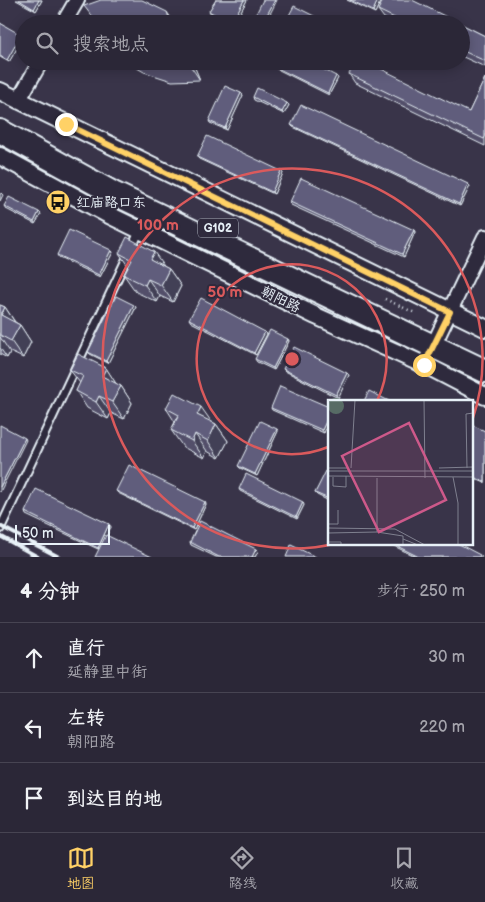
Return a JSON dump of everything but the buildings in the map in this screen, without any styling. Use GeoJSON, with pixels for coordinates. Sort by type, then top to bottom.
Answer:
{"type":"FeatureCollection","features":[{"type":"Feature","properties":{"kind":"highway","name":"朝阳路"},"geometry":{"type":"LineString","coordinates":[[0,116],[432,349],[485,356]]}},
{"type":"Feature","properties":{"kind":"highway","name":"朝阳路"},"geometry":{"type":"LineString","coordinates":[[0,131],[113,193],[432,349],[485,372]]}},
{"type":"Feature","properties":{"kind":"street"},"geometry":{"type":"LineString","coordinates":[[68,15],[76,0]]}},
{"type":"Feature","properties":{"kind":"street"},"geometry":{"type":"LineString","coordinates":[[18,101],[36,70]]}},
{"type":"Feature","properties":{"kind":"street"},"geometry":{"type":"LineString","coordinates":[[0,91],[485,328]]}},
{"type":"Feature","properties":{"kind":"street","name":"朝阳路"},"geometry":{"type":"LineString","coordinates":[[0,156],[105,213],[316,316],[432,349],[485,396]]}},
{"type":"Feature","properties":{"kind":"street"},"geometry":{"type":"LineString","coordinates":[[432,349],[485,237]]}},
{"type":"Feature","properties":{"kind":"lane"},"geometry":{"type":"LineString","coordinates":[[0,529],[140,230]]}},
{"type":"Feature","properties":{"kind":"path"},"geometry":{"type":"LineString","coordinates":[[385,299],[414,313]]}},
{"type":"Feature","properties":{"kind":"railway"},"geometry":{"type":"LineString","coordinates":[[0,526],[59,557]]}},
{"type":"Feature","properties":{"kind":"railway"},"geometry":{"type":"LineString","coordinates":[[0,536],[38,557]]}},
{"type":"Feature","properties":{"kind":"place","name":"红庙路口东"},"geometry":{"type":"Point","coordinates":[58,202]}},
{"type":"Feature","properties":{"kind":"route"},"geometry":{"type":"LineString","coordinates":[[66,124],[450,312],[424,365]]}}]}
